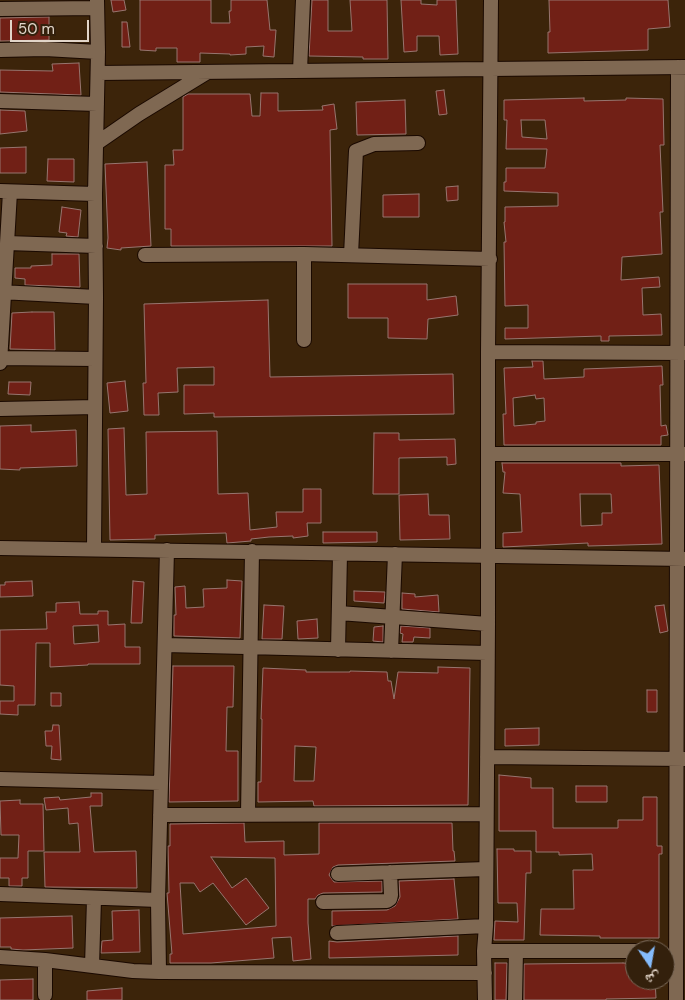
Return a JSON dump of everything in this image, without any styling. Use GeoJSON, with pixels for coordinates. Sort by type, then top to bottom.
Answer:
{"type":"FeatureCollection","features":[{"type":"Feature","properties":{"kind":"street"},"geometry":{"type":"LineString","coordinates":[[0,0],[0,7],[97,4],[94,549]]}},
{"type":"Feature","properties":{"kind":"street"},"geometry":{"type":"LineString","coordinates":[[300,71],[303,0]]}},
{"type":"Feature","properties":{"kind":"street"},"geometry":{"type":"LineString","coordinates":[[485,1000],[491,0]]}},
{"type":"Feature","properties":{"kind":"street"},"geometry":{"type":"LineString","coordinates":[[0,50],[45,49],[98,52]]}},
{"type":"Feature","properties":{"kind":"street"},"geometry":{"type":"LineString","coordinates":[[98,73],[681,67],[681,759],[675,950],[676,1000]]}},
{"type":"Feature","properties":{"kind":"street"},"geometry":{"type":"LineString","coordinates":[[97,143],[146,109],[207,72]]}},
{"type":"Feature","properties":{"kind":"street"},"geometry":{"type":"LineString","coordinates":[[0,101],[97,104]]}},
{"type":"Feature","properties":{"kind":"street"},"geometry":{"type":"LineString","coordinates":[[351,255],[356,151],[374,144],[418,143]]}},
{"type":"Feature","properties":{"kind":"street"},"geometry":{"type":"LineString","coordinates":[[0,363],[2,292],[7,243],[5,192],[95,194]]}},
{"type":"Feature","properties":{"kind":"street"},"geometry":{"type":"LineString","coordinates":[[7,243],[96,246]]}},
{"type":"Feature","properties":{"kind":"street"},"geometry":{"type":"LineString","coordinates":[[145,255],[304,254],[490,259]]}},
{"type":"Feature","properties":{"kind":"street"},"geometry":{"type":"LineString","coordinates":[[304,254],[304,340]]}},
{"type":"Feature","properties":{"kind":"street"},"geometry":{"type":"LineString","coordinates":[[2,292],[96,297]]}},
{"type":"Feature","properties":{"kind":"street"},"geometry":{"type":"LineString","coordinates":[[488,352],[681,353]]}},
{"type":"Feature","properties":{"kind":"street"},"geometry":{"type":"LineString","coordinates":[[0,358],[95,359]]}},
{"type":"Feature","properties":{"kind":"street"},"geometry":{"type":"LineString","coordinates":[[0,409],[95,407]]}},
{"type":"Feature","properties":{"kind":"street"},"geometry":{"type":"LineString","coordinates":[[489,454],[681,454]]}},
{"type":"Feature","properties":{"kind":"street"},"geometry":{"type":"LineString","coordinates":[[0,548],[681,559]]}},
{"type":"Feature","properties":{"kind":"street"},"geometry":{"type":"LineString","coordinates":[[159,972],[158,900],[167,550]]}},
{"type":"Feature","properties":{"kind":"street"},"geometry":{"type":"LineString","coordinates":[[248,814],[252,551]]}},
{"type":"Feature","properties":{"kind":"street"},"geometry":{"type":"LineString","coordinates":[[338,650],[340,554]]}},
{"type":"Feature","properties":{"kind":"street"},"geometry":{"type":"LineString","coordinates":[[391,651],[395,554]]}},
{"type":"Feature","properties":{"kind":"street"},"geometry":{"type":"LineString","coordinates":[[339,613],[488,624]]}},
{"type":"Feature","properties":{"kind":"street"},"geometry":{"type":"LineString","coordinates":[[165,645],[487,653]]}},
{"type":"Feature","properties":{"kind":"street"},"geometry":{"type":"LineString","coordinates":[[486,757],[681,759]]}},
{"type":"Feature","properties":{"kind":"street"},"geometry":{"type":"LineString","coordinates":[[0,779],[161,783]]}},
{"type":"Feature","properties":{"kind":"street"},"geometry":{"type":"LineString","coordinates":[[160,814],[486,814]]}},
{"type":"Feature","properties":{"kind":"street"},"geometry":{"type":"LineString","coordinates":[[338,874],[486,869]]}},
{"type":"Feature","properties":{"kind":"street"},"geometry":{"type":"LineString","coordinates":[[322,902],[387,901],[391,895],[390,872]]}},
{"type":"Feature","properties":{"kind":"street"},"geometry":{"type":"LineString","coordinates":[[0,894],[158,900]]}},
{"type":"Feature","properties":{"kind":"street"},"geometry":{"type":"LineString","coordinates":[[92,966],[94,899]]}},
{"type":"Feature","properties":{"kind":"street"},"geometry":{"type":"LineString","coordinates":[[337,933],[486,926]]}},
{"type":"Feature","properties":{"kind":"street"},"geometry":{"type":"LineString","coordinates":[[484,951],[625,950]]}},
{"type":"Feature","properties":{"kind":"street"},"geometry":{"type":"LineString","coordinates":[[515,1000],[516,951]]}},
{"type":"Feature","properties":{"kind":"street"},"geometry":{"type":"LineString","coordinates":[[0,957],[159,972],[485,972]]}},
{"type":"Feature","properties":{"kind":"street"},"geometry":{"type":"LineString","coordinates":[[45,960],[45,995]]}},
{"type":"Feature","properties":{"kind":"shaded area"},"geometry":{"type":"Polygon","coordinates":[[[0,0],[685,0],[685,1000],[0,1000],[0,0]]]}},
{"type":"Feature","properties":{"kind":"building"},"geometry":{"type":"Polygon","coordinates":[[[111,0],[124,0],[126,10],[113,12],[111,0]]]}},
{"type":"Feature","properties":{"kind":"building"},"geometry":{"type":"Polygon","coordinates":[[[140,0],[211,0],[211,23],[230,23],[229,11],[231,11],[231,0],[267,0],[270,30],[276,30],[274,57],[263,56],[264,46],[246,47],[246,54],[200,53],[200,62],[177,62],[177,48],[156,48],[156,51],[140,50],[140,0]]]}},
{"type":"Feature","properties":{"kind":"building"},"geometry":{"type":"Polygon","coordinates":[[[312,0],[328,0],[328,31],[352,31],[350,0],[387,0],[388,59],[309,56],[312,0]]]}},
{"type":"Feature","properties":{"kind":"building"},"geometry":{"type":"Polygon","coordinates":[[[401,0],[421,0],[421,4],[437,5],[437,0],[456,0],[458,54],[440,55],[439,36],[417,36],[417,51],[404,52],[401,0]]]}},
{"type":"Feature","properties":{"kind":"building"},"geometry":{"type":"Polygon","coordinates":[[[549,0],[668,0],[670,27],[648,29],[648,50],[548,53],[548,32],[550,32],[549,0]]]}},
{"type":"Feature","properties":{"kind":"building"},"geometry":{"type":"Polygon","coordinates":[[[49,17],[49,40],[0,41],[0,18],[49,17]]]}},
{"type":"Feature","properties":{"kind":"building"},"geometry":{"type":"Polygon","coordinates":[[[122,22],[127,22],[130,47],[122,47],[122,22]]]}},
{"type":"Feature","properties":{"kind":"building"},"geometry":{"type":"Polygon","coordinates":[[[79,63],[81,95],[0,92],[0,70],[53,71],[52,64],[79,63]]]}},
{"type":"Feature","properties":{"kind":"building"},"geometry":{"type":"Polygon","coordinates":[[[444,90],[447,114],[439,115],[436,91],[444,90]]]}},
{"type":"Feature","properties":{"kind":"building"},"geometry":{"type":"Polygon","coordinates":[[[261,93],[278,93],[278,111],[323,110],[322,106],[334,104],[337,129],[330,130],[332,246],[171,246],[171,229],[165,229],[165,165],[174,165],[173,150],[183,150],[183,97],[188,94],[250,94],[252,116],[260,116],[261,93]]]}},
{"type":"Feature","properties":{"kind":"building"},"geometry":{"type":"Polygon","coordinates":[[[584,98],[584,101],[626,100],[626,98],[663,99],[664,145],[660,145],[663,212],[660,212],[662,254],[622,257],[621,280],[659,277],[660,287],[642,288],[643,315],[661,314],[662,335],[609,336],[609,341],[601,341],[601,336],[505,339],[505,328],[528,328],[528,305],[505,306],[505,207],[558,206],[558,193],[504,191],[506,168],[545,168],[547,149],[506,149],[507,120],[504,120],[504,100],[584,98]],[[521,120],[522,137],[547,139],[545,120],[521,120]]]}},
{"type":"Feature","properties":{"kind":"building"},"geometry":{"type":"Polygon","coordinates":[[[405,100],[406,134],[357,135],[356,102],[405,100]]]}},
{"type":"Feature","properties":{"kind":"building"},"geometry":{"type":"Polygon","coordinates":[[[0,110],[25,111],[27,131],[0,134],[0,110]]]}},
{"type":"Feature","properties":{"kind":"building"},"geometry":{"type":"Polygon","coordinates":[[[26,147],[26,173],[0,173],[0,148],[26,147]]]}},
{"type":"Feature","properties":{"kind":"building"},"geometry":{"type":"Polygon","coordinates":[[[48,159],[74,159],[74,182],[47,181],[48,159]]]}},
{"type":"Feature","properties":{"kind":"building"},"geometry":{"type":"Polygon","coordinates":[[[147,162],[151,246],[121,248],[121,250],[107,248],[105,164],[147,162]]]}},
{"type":"Feature","properties":{"kind":"building"},"geometry":{"type":"Polygon","coordinates":[[[458,186],[458,200],[447,201],[446,187],[458,186]]]}},
{"type":"Feature","properties":{"kind":"building"},"geometry":{"type":"Polygon","coordinates":[[[419,194],[419,217],[383,217],[383,195],[419,194]]]}},
{"type":"Feature","properties":{"kind":"building"},"geometry":{"type":"Polygon","coordinates":[[[62,207],[81,210],[78,237],[66,236],[67,233],[59,232],[62,207]]]}},
{"type":"Feature","properties":{"kind":"building"},"geometry":{"type":"Polygon","coordinates":[[[52,254],[79,254],[80,287],[25,285],[25,279],[15,278],[15,268],[52,265],[52,254]]]}},
{"type":"Feature","properties":{"kind":"building"},"geometry":{"type":"Polygon","coordinates":[[[348,284],[427,284],[427,300],[456,296],[458,315],[428,319],[427,339],[388,338],[388,318],[348,318],[348,284]]]}},
{"type":"Feature","properties":{"kind":"building"},"geometry":{"type":"Polygon","coordinates":[[[268,300],[270,377],[453,374],[454,414],[214,417],[214,413],[184,414],[184,385],[214,385],[214,367],[177,368],[178,392],[158,393],[159,415],[144,415],[143,383],[146,383],[144,304],[268,300]]]}},
{"type":"Feature","properties":{"kind":"building"},"geometry":{"type":"Polygon","coordinates":[[[54,312],[55,350],[10,349],[12,313],[54,312]]]}},
{"type":"Feature","properties":{"kind":"building"},"geometry":{"type":"Polygon","coordinates":[[[532,361],[543,361],[544,379],[584,377],[584,369],[662,366],[663,385],[660,385],[661,426],[666,425],[668,435],[661,436],[661,445],[504,445],[503,414],[506,414],[504,368],[533,367],[532,361]],[[535,395],[513,398],[514,426],[536,424],[536,422],[545,421],[544,398],[536,399],[535,395]]]}},
{"type":"Feature","properties":{"kind":"building"},"geometry":{"type":"Polygon","coordinates":[[[125,381],[128,411],[110,413],[107,383],[125,381]]]}},
{"type":"Feature","properties":{"kind":"building"},"geometry":{"type":"Polygon","coordinates":[[[9,382],[31,382],[30,395],[8,394],[9,382]]]}},
{"type":"Feature","properties":{"kind":"building"},"geometry":{"type":"Polygon","coordinates":[[[31,425],[31,432],[76,430],[77,466],[20,468],[20,470],[0,469],[0,426],[31,425]]]}},
{"type":"Feature","properties":{"kind":"building"},"geometry":{"type":"Polygon","coordinates":[[[124,428],[126,495],[147,494],[146,432],[217,431],[218,494],[248,493],[250,530],[277,527],[276,512],[303,512],[303,489],[321,489],[321,523],[307,523],[308,536],[293,538],[293,536],[269,537],[227,543],[226,533],[155,535],[155,539],[110,540],[108,429],[124,428]]]}},
{"type":"Feature","properties":{"kind":"building"},"geometry":{"type":"Polygon","coordinates":[[[374,433],[399,433],[399,440],[455,439],[456,464],[447,465],[447,457],[399,458],[399,494],[373,494],[374,433]]]}},
{"type":"Feature","properties":{"kind":"building"},"geometry":{"type":"Polygon","coordinates":[[[502,463],[621,463],[621,466],[659,465],[662,544],[588,546],[588,543],[503,547],[503,533],[522,532],[520,494],[503,493],[505,472],[503,472],[502,463]],[[580,494],[581,526],[602,525],[602,513],[612,513],[611,494],[580,494]]]}},
{"type":"Feature","properties":{"kind":"building"},"geometry":{"type":"Polygon","coordinates":[[[428,494],[429,515],[449,515],[450,539],[400,540],[399,495],[428,494]]]}},
{"type":"Feature","properties":{"kind":"building"},"geometry":{"type":"Polygon","coordinates":[[[323,532],[377,532],[377,542],[323,543],[323,532]]]}},
{"type":"Feature","properties":{"kind":"building"},"geometry":{"type":"Polygon","coordinates":[[[227,580],[242,581],[240,638],[174,636],[174,615],[176,615],[175,587],[185,586],[186,608],[204,607],[203,589],[227,588],[227,580]]]}},
{"type":"Feature","properties":{"kind":"building"},"geometry":{"type":"Polygon","coordinates":[[[32,581],[33,596],[0,597],[0,585],[5,585],[5,582],[32,581]]]}},
{"type":"Feature","properties":{"kind":"building"},"geometry":{"type":"Polygon","coordinates":[[[133,581],[144,582],[142,623],[131,623],[133,581]]]}},
{"type":"Feature","properties":{"kind":"building"},"geometry":{"type":"Polygon","coordinates":[[[354,591],[385,592],[384,603],[354,601],[354,591]]]}},
{"type":"Feature","properties":{"kind":"building"},"geometry":{"type":"Polygon","coordinates":[[[402,593],[415,594],[415,597],[438,595],[439,612],[402,609],[402,593]]]}},
{"type":"Feature","properties":{"kind":"building"},"geometry":{"type":"Polygon","coordinates":[[[79,602],[80,614],[98,614],[98,611],[108,611],[108,625],[125,624],[125,647],[140,647],[140,664],[88,664],[50,667],[50,643],[36,643],[35,705],[18,705],[18,715],[0,714],[0,701],[14,701],[14,686],[0,685],[0,630],[47,629],[46,612],[56,612],[56,603],[79,602]],[[98,625],[73,626],[74,644],[99,642],[98,625]]]}},
{"type":"Feature","properties":{"kind":"building"},"geometry":{"type":"Polygon","coordinates":[[[264,605],[284,606],[282,639],[262,639],[264,605]]]}},
{"type":"Feature","properties":{"kind":"building"},"geometry":{"type":"Polygon","coordinates":[[[664,605],[668,631],[660,633],[655,606],[664,605]]]}},
{"type":"Feature","properties":{"kind":"building"},"geometry":{"type":"Polygon","coordinates":[[[317,619],[318,638],[298,639],[297,621],[317,619]]]}},
{"type":"Feature","properties":{"kind":"building"},"geometry":{"type":"Polygon","coordinates":[[[383,626],[383,642],[373,641],[374,627],[383,626]]]}},
{"type":"Feature","properties":{"kind":"building"},"geometry":{"type":"Polygon","coordinates":[[[401,626],[430,628],[430,638],[414,637],[413,642],[402,642],[401,626]]]}},
{"type":"Feature","properties":{"kind":"building"},"geometry":{"type":"Polygon","coordinates":[[[173,666],[234,666],[233,707],[227,707],[226,751],[238,751],[238,801],[169,802],[173,666]]]}},
{"type":"Feature","properties":{"kind":"building"},"geometry":{"type":"Polygon","coordinates":[[[438,667],[470,668],[468,805],[314,806],[313,801],[258,802],[258,782],[261,782],[263,668],[306,670],[306,672],[387,672],[388,681],[391,681],[394,699],[398,672],[438,673],[438,667]],[[295,746],[294,781],[314,781],[316,747],[295,746]]]}},
{"type":"Feature","properties":{"kind":"building"},"geometry":{"type":"Polygon","coordinates":[[[647,690],[657,690],[657,712],[647,712],[647,690]]]}},
{"type":"Feature","properties":{"kind":"building"},"geometry":{"type":"Polygon","coordinates":[[[51,693],[61,693],[61,706],[51,706],[51,693]]]}},
{"type":"Feature","properties":{"kind":"building"},"geometry":{"type":"Polygon","coordinates":[[[53,725],[59,725],[61,760],[51,759],[52,746],[46,746],[45,731],[52,731],[53,725]]]}},
{"type":"Feature","properties":{"kind":"building"},"geometry":{"type":"Polygon","coordinates":[[[539,728],[539,745],[505,746],[505,729],[539,728]]]}},
{"type":"Feature","properties":{"kind":"building"},"geometry":{"type":"Polygon","coordinates":[[[499,775],[531,778],[531,788],[553,788],[553,828],[618,828],[618,820],[643,820],[643,797],[657,797],[657,846],[662,846],[662,854],[659,854],[659,938],[540,935],[541,909],[574,909],[573,870],[593,870],[592,854],[559,855],[559,852],[536,852],[536,831],[499,831],[499,775]]]}},
{"type":"Feature","properties":{"kind":"building"},"geometry":{"type":"Polygon","coordinates":[[[576,786],[607,786],[607,802],[576,802],[576,786]]]}},
{"type":"Feature","properties":{"kind":"building"},"geometry":{"type":"Polygon","coordinates":[[[91,793],[102,793],[102,806],[90,806],[94,852],[136,851],[137,888],[45,887],[44,852],[80,852],[78,823],[69,824],[68,808],[46,810],[44,798],[59,797],[60,800],[91,797],[91,793]]]}},
{"type":"Feature","properties":{"kind":"building"},"geometry":{"type":"Polygon","coordinates":[[[20,800],[20,804],[43,804],[44,851],[28,851],[28,878],[22,878],[22,886],[9,886],[9,878],[0,878],[0,858],[18,858],[19,835],[1,835],[0,801],[20,800]]]}},
{"type":"Feature","properties":{"kind":"building"},"geometry":{"type":"Polygon","coordinates":[[[244,823],[245,842],[284,841],[284,855],[319,854],[319,823],[452,823],[455,861],[338,865],[333,867],[329,875],[334,882],[382,881],[382,892],[323,893],[315,899],[308,899],[311,959],[293,961],[291,937],[272,938],[274,958],[211,963],[170,963],[170,954],[172,954],[167,893],[169,893],[168,846],[170,846],[170,824],[244,823]],[[211,857],[232,888],[246,878],[269,908],[246,925],[213,883],[200,892],[194,883],[180,883],[183,934],[276,926],[275,858],[211,857]]]}},
{"type":"Feature","properties":{"kind":"building"},"geometry":{"type":"Polygon","coordinates":[[[497,849],[531,851],[531,873],[526,873],[524,940],[494,940],[495,921],[518,922],[517,903],[498,903],[497,849]]]}},
{"type":"Feature","properties":{"kind":"building"},"geometry":{"type":"Polygon","coordinates":[[[454,879],[458,919],[332,926],[332,911],[387,910],[395,906],[400,897],[399,881],[454,879]]]}},
{"type":"Feature","properties":{"kind":"building"},"geometry":{"type":"Polygon","coordinates":[[[139,910],[140,952],[101,953],[102,941],[113,940],[112,911],[139,910]]]}},
{"type":"Feature","properties":{"kind":"building"},"geometry":{"type":"Polygon","coordinates":[[[72,916],[73,948],[23,950],[0,947],[0,918],[72,916]]]}},
{"type":"Feature","properties":{"kind":"building"},"geometry":{"type":"Polygon","coordinates":[[[458,936],[458,955],[329,958],[329,941],[458,936]]]}},
{"type":"Feature","properties":{"kind":"building"},"geometry":{"type":"Polygon","coordinates":[[[495,963],[507,963],[506,1000],[495,1000],[495,963]]]}},
{"type":"Feature","properties":{"kind":"building"},"geometry":{"type":"Polygon","coordinates":[[[625,963],[625,990],[656,990],[656,998],[524,1000],[524,964],[625,963]]]}},
{"type":"Feature","properties":{"kind":"building"},"geometry":{"type":"Polygon","coordinates":[[[33,979],[33,1000],[0,1000],[0,980],[33,979]]]}},
{"type":"Feature","properties":{"kind":"building"},"geometry":{"type":"Polygon","coordinates":[[[122,988],[122,1000],[87,1000],[87,991],[122,988]]]}}]}
